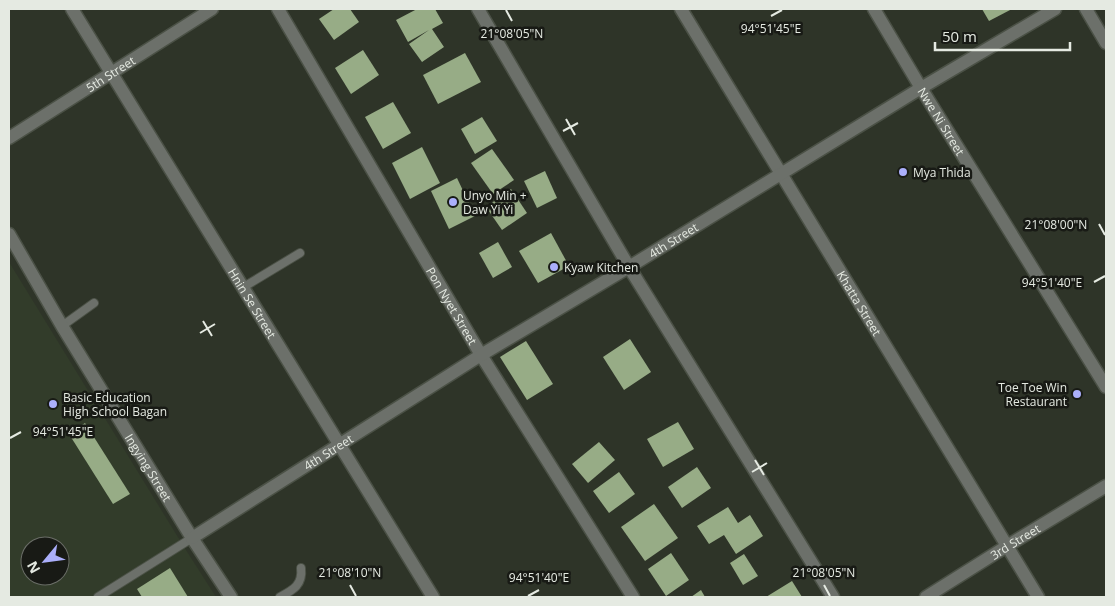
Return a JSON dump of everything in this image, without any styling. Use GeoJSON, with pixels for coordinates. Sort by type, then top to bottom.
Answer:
{"type":"FeatureCollection","features":[{"type":"Feature","properties":{"kind":"street","name":"Hnin Se Street"},"geometry":{"type":"LineString","coordinates":[[72,9],[433,597]]}},
{"type":"Feature","properties":{"kind":"street","name":"5th Street"},"geometry":{"type":"LineString","coordinates":[[9,138],[212,9]]}},
{"type":"Feature","properties":{"kind":"street","name":"Pon Nyet Street"},"geometry":{"type":"LineString","coordinates":[[278,9],[481,355],[633,597]]}},
{"type":"Feature","properties":{"kind":"street"},"geometry":{"type":"LineString","coordinates":[[478,9],[629,267],[833,597]]}},
{"type":"Feature","properties":{"kind":"street","name":"Khatta Street"},"geometry":{"type":"LineString","coordinates":[[681,9],[1038,597]]}},
{"type":"Feature","properties":{"kind":"street","name":"Nwe Ni Street"},"geometry":{"type":"LineString","coordinates":[[874,9],[1106,387]]}},
{"type":"Feature","properties":{"kind":"street","name":"4th Street"},"geometry":{"type":"LineString","coordinates":[[192,538],[481,355],[781,175],[921,88],[1055,9]]}},
{"type":"Feature","properties":{"kind":"street"},"geometry":{"type":"LineString","coordinates":[[1086,9],[1106,43]]}},
{"type":"Feature","properties":{"kind":"street","name":"Ingying Street"},"geometry":{"type":"LineString","coordinates":[[9,234],[62,326],[192,538],[231,597]]}},
{"type":"Feature","properties":{"kind":"street","name":"3rd Street"},"geometry":{"type":"LineString","coordinates":[[926,597],[1106,486]]}},
{"type":"Feature","properties":{"kind":"lane"},"geometry":{"type":"LineString","coordinates":[[242,288],[300,253]]}},
{"type":"Feature","properties":{"kind":"lane"},"geometry":{"type":"LineString","coordinates":[[62,326],[94,303]]}},
{"type":"Feature","properties":{"kind":"lane"},"geometry":{"type":"LineString","coordinates":[[98,597],[192,538]]}},
{"type":"Feature","properties":{"kind":"lane"},"geometry":{"type":"LineString","coordinates":[[280,597],[300,583],[302,576],[301,568]]}},
{"type":"Feature","properties":{"kind":"shaded area","name":"Basic Education High School Bagan"},"geometry":{"type":"Polygon","coordinates":[[[9,262],[184,547],[216,597],[9,597],[9,262]]]}},
{"type":"Feature","properties":{"kind":"building"},"geometry":{"type":"Polygon","coordinates":[[[334,9],[350,9],[359,22],[334,40],[319,19],[334,9]]]}},
{"type":"Feature","properties":{"kind":"building"},"geometry":{"type":"Polygon","coordinates":[[[417,9],[435,9],[443,23],[432,29],[444,47],[422,62],[409,44],[429,30],[408,42],[396,20],[417,9]]]}},
{"type":"Feature","properties":{"kind":"building"},"geometry":{"type":"Polygon","coordinates":[[[982,9],[1012,9],[989,21],[982,9]]]}},
{"type":"Feature","properties":{"kind":"building"},"geometry":{"type":"Polygon","coordinates":[[[363,50],[379,75],[351,94],[335,68],[363,50]]]}},
{"type":"Feature","properties":{"kind":"building"},"geometry":{"type":"Polygon","coordinates":[[[465,53],[481,82],[438,104],[423,75],[465,53]]]}},
{"type":"Feature","properties":{"kind":"building"},"geometry":{"type":"Polygon","coordinates":[[[393,102],[411,133],[383,149],[365,117],[393,102]]]}},
{"type":"Feature","properties":{"kind":"building"},"geometry":{"type":"Polygon","coordinates":[[[482,117],[497,141],[475,154],[461,129],[482,117]]]}},
{"type":"Feature","properties":{"kind":"building"},"geometry":{"type":"Polygon","coordinates":[[[422,147],[440,183],[410,199],[392,163],[422,147]]]}},
{"type":"Feature","properties":{"kind":"building"},"geometry":{"type":"Polygon","coordinates":[[[492,149],[514,180],[493,194],[471,163],[492,149]]]}},
{"type":"Feature","properties":{"kind":"building"},"geometry":{"type":"Polygon","coordinates":[[[545,171],[557,198],[537,208],[524,181],[545,171]]]}},
{"type":"Feature","properties":{"kind":"building"},"geometry":{"type":"Polygon","coordinates":[[[457,178],[475,216],[449,229],[431,191],[457,178]]]}},
{"type":"Feature","properties":{"kind":"building"},"geometry":{"type":"Polygon","coordinates":[[[511,189],[527,213],[502,230],[486,207],[511,189]]]}},
{"type":"Feature","properties":{"kind":"building"},"geometry":{"type":"Polygon","coordinates":[[[551,233],[569,266],[538,283],[519,251],[551,233]]]}},
{"type":"Feature","properties":{"kind":"building"},"geometry":{"type":"Polygon","coordinates":[[[498,242],[512,267],[493,278],[479,253],[498,242]]]}},
{"type":"Feature","properties":{"kind":"building"},"geometry":{"type":"Polygon","coordinates":[[[630,339],[651,372],[624,390],[603,357],[630,339]]]}},
{"type":"Feature","properties":{"kind":"building"},"geometry":{"type":"Polygon","coordinates":[[[526,341],[553,384],[527,400],[500,357],[526,341]]]}},
{"type":"Feature","properties":{"kind":"building"},"geometry":{"type":"Polygon","coordinates":[[[678,422],[694,449],[663,467],[647,439],[678,422]]]}},
{"type":"Feature","properties":{"kind":"building"},"geometry":{"type":"Polygon","coordinates":[[[85,423],[130,494],[113,504],[69,434],[85,423]]]}},
{"type":"Feature","properties":{"kind":"building"},"geometry":{"type":"Polygon","coordinates":[[[599,442],[615,460],[588,483],[572,464],[599,442]]]}},
{"type":"Feature","properties":{"kind":"building"},"geometry":{"type":"Polygon","coordinates":[[[697,467],[711,488],[682,508],[668,487],[697,467]]]}},
{"type":"Feature","properties":{"kind":"building"},"geometry":{"type":"Polygon","coordinates":[[[619,472],[635,494],[609,513],[593,491],[619,472]]]}},
{"type":"Feature","properties":{"kind":"building"},"geometry":{"type":"Polygon","coordinates":[[[654,504],[678,538],[645,561],[621,527],[654,504]]]}},
{"type":"Feature","properties":{"kind":"building"},"geometry":{"type":"Polygon","coordinates":[[[728,507],[738,523],[750,515],[763,536],[736,554],[724,535],[709,544],[697,526],[728,507]]]}},
{"type":"Feature","properties":{"kind":"building"},"geometry":{"type":"Polygon","coordinates":[[[671,553],[689,580],[666,596],[648,569],[671,553]]]}},
{"type":"Feature","properties":{"kind":"building"},"geometry":{"type":"Polygon","coordinates":[[[744,554],[758,576],[743,585],[730,563],[744,554]]]}},
{"type":"Feature","properties":{"kind":"building"},"geometry":{"type":"Polygon","coordinates":[[[170,568],[188,597],[142,597],[137,589],[170,568]]]}},
{"type":"Feature","properties":{"kind":"building"},"geometry":{"type":"Polygon","coordinates":[[[792,581],[802,597],[766,597],[792,581]]]}},
{"type":"Feature","properties":{"kind":"building"},"geometry":{"type":"Polygon","coordinates":[[[701,590],[705,597],[691,597],[701,590]]]}},
{"type":"Feature","properties":{"kind":"place","name":"Mya Thida"},"geometry":{"type":"Point","coordinates":[903,172]}},
{"type":"Feature","properties":{"kind":"place","name":"Unyo Min + Daw Yi Yi"},"geometry":{"type":"Point","coordinates":[453,202]}},
{"type":"Feature","properties":{"kind":"place","name":"Kyaw Kitchen"},"geometry":{"type":"Point","coordinates":[554,267]}},
{"type":"Feature","properties":{"kind":"place","name":"Toe Toe Win Restaurant"},"geometry":{"type":"Point","coordinates":[1077,394]}},
{"type":"Feature","properties":{"kind":"place","name":"Basic Education High School Bagan"},"geometry":{"type":"Point","coordinates":[53,404]}}]}
